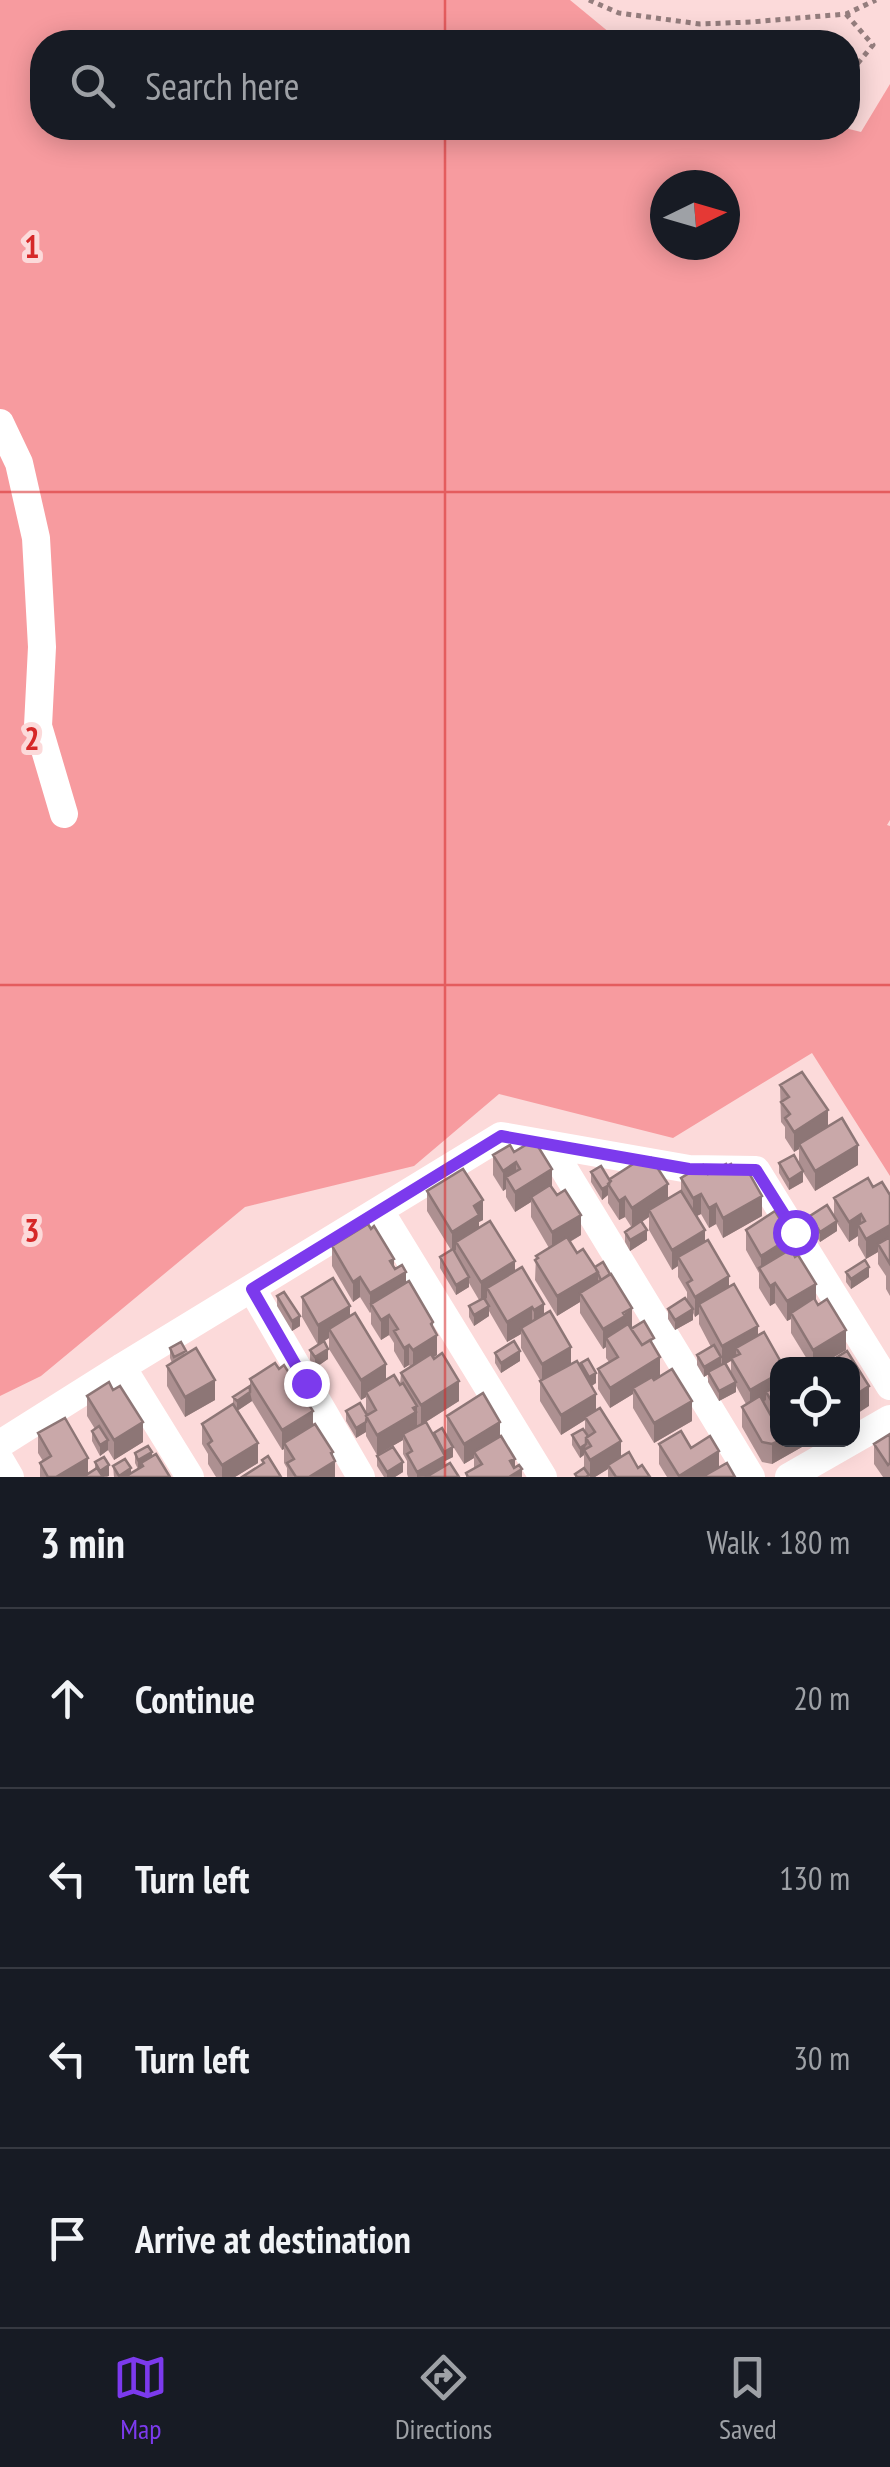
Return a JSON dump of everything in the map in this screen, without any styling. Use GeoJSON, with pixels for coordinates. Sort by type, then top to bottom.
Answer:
{"type":"FeatureCollection","features":[{"type":"Feature","properties":{"kind":"street"},"geometry":{"type":"LineString","coordinates":[[0,423],[19,464],[36,538],[42,646],[38,726],[64,814]]}},
{"type":"Feature","properties":{"kind":"street"},"geometry":{"type":"LineString","coordinates":[[0,1444],[501,1136],[689,1169],[756,1170],[890,1386]]}},
{"type":"Feature","properties":{"kind":"street"},"geometry":{"type":"LineString","coordinates":[[550,1146],[751,1477]]}},
{"type":"Feature","properties":{"kind":"street"},"geometry":{"type":"LineString","coordinates":[[380,1211],[543,1477]]}},
{"type":"Feature","properties":{"kind":"street"},"geometry":{"type":"LineString","coordinates":[[252,1289],[361,1477]]}},
{"type":"Feature","properties":{"kind":"street"},"geometry":{"type":"LineString","coordinates":[[122,1367],[190,1477]]}},
{"type":"Feature","properties":{"kind":"street"},"geometry":{"type":"LineString","coordinates":[[789,1477],[890,1419]]}},
{"type":"Feature","properties":{"kind":"street"},"geometry":{"type":"LineString","coordinates":[[0,1460],[10,1477]]}},
{"type":"Feature","properties":{"kind":"path"},"geometry":{"type":"LineString","coordinates":[[589,0],[619,12],[700,24],[846,14],[876,0]]}},
{"type":"Feature","properties":{"kind":"path"},"geometry":{"type":"LineString","coordinates":[[846,14],[860,30]]}},
{"type":"Feature","properties":{"kind":"path"},"geometry":{"type":"LineString","coordinates":[[860,30],[872,44],[860,60]]}},
{"type":"Feature","properties":{"kind":"shaded area"},"geometry":{"type":"Polygon","coordinates":[[[0,0],[570,0],[606,30],[30,30],[30,140],[860,140],[860,132],[890,84],[887,825],[890,1176],[812,1053],[673,1138],[499,1094],[414,1166],[245,1207],[41,1376],[0,1396],[0,0]]]}},
{"type":"Feature","properties":{"kind":"building"},"geometry":{"type":"Polygon","coordinates":[[[802,1072],[828,1110],[794,1132],[785,1118],[790,1114],[781,1102],[789,1097],[780,1085],[802,1072]]]}},
{"type":"Feature","properties":{"kind":"building"},"geometry":{"type":"Polygon","coordinates":[[[842,1118],[858,1145],[815,1171],[799,1144],[842,1118]]]}},
{"type":"Feature","properties":{"kind":"building"},"geometry":{"type":"Polygon","coordinates":[[[534,1140],[552,1169],[515,1192],[506,1177],[520,1169],[516,1162],[503,1171],[493,1155],[510,1145],[514,1152],[534,1140]]]}},
{"type":"Feature","properties":{"kind":"building"},"geometry":{"type":"Polygon","coordinates":[[[794,1155],[803,1171],[789,1180],[779,1163],[794,1155]]]}},
{"type":"Feature","properties":{"kind":"building"},"geometry":{"type":"Polygon","coordinates":[[[644,1157],[647,1161],[651,1158],[668,1184],[632,1208],[625,1197],[619,1201],[608,1184],[644,1157]]]}},
{"type":"Feature","properties":{"kind":"building"},"geometry":{"type":"Polygon","coordinates":[[[731,1164],[735,1171],[745,1166],[762,1196],[723,1218],[716,1204],[709,1208],[701,1194],[693,1198],[681,1178],[703,1165],[708,1174],[731,1164]]]}},
{"type":"Feature","properties":{"kind":"building"},"geometry":{"type":"Polygon","coordinates":[[[601,1166],[610,1181],[602,1189],[591,1172],[601,1166]]]}},
{"type":"Feature","properties":{"kind":"building"},"geometry":{"type":"Polygon","coordinates":[[[463,1169],[483,1200],[474,1206],[479,1215],[452,1232],[427,1191],[463,1169]]]}},
{"type":"Feature","properties":{"kind":"building"},"geometry":{"type":"Polygon","coordinates":[[[868,1178],[873,1187],[882,1182],[890,1195],[890,1225],[866,1239],[858,1225],[865,1221],[861,1214],[849,1222],[834,1198],[868,1178]]]}},
{"type":"Feature","properties":{"kind":"building"},"geometry":{"type":"Polygon","coordinates":[[[550,1185],[557,1195],[565,1190],[581,1215],[552,1232],[531,1197],[550,1185]]]}},
{"type":"Feature","properties":{"kind":"building"},"geometry":{"type":"Polygon","coordinates":[[[681,1191],[705,1230],[672,1250],[649,1210],[681,1191]]]}},
{"type":"Feature","properties":{"kind":"building"},"geometry":{"type":"Polygon","coordinates":[[[827,1205],[837,1221],[820,1232],[810,1216],[827,1205]]]}},
{"type":"Feature","properties":{"kind":"building"},"geometry":{"type":"Polygon","coordinates":[[[775,1211],[791,1237],[761,1256],[746,1230],[775,1211]]]}},
{"type":"Feature","properties":{"kind":"building"},"geometry":{"type":"Polygon","coordinates":[[[490,1221],[515,1261],[481,1282],[456,1242],[490,1221]]]}},
{"type":"Feature","properties":{"kind":"building"},"geometry":{"type":"Polygon","coordinates":[[[641,1221],[647,1230],[630,1240],[625,1232],[641,1221]]]}},
{"type":"Feature","properties":{"kind":"building"},"geometry":{"type":"Polygon","coordinates":[[[368,1224],[371,1229],[374,1226],[394,1259],[390,1261],[395,1269],[402,1265],[406,1272],[370,1293],[360,1277],[353,1282],[332,1246],[368,1224]]]}},
{"type":"Feature","properties":{"kind":"building"},"geometry":{"type":"Polygon","coordinates":[[[567,1237],[577,1253],[583,1249],[598,1272],[557,1296],[535,1260],[567,1237]]]}},
{"type":"Feature","properties":{"kind":"building"},"geometry":{"type":"Polygon","coordinates":[[[890,1237],[890,1264],[878,1244],[890,1237]]]}},
{"type":"Feature","properties":{"kind":"building"},"geometry":{"type":"Polygon","coordinates":[[[708,1240],[729,1276],[695,1297],[687,1283],[692,1280],[678,1257],[708,1240]]]}},
{"type":"Feature","properties":{"kind":"building"},"geometry":{"type":"Polygon","coordinates":[[[453,1249],[469,1277],[456,1285],[440,1257],[453,1249]]]}},
{"type":"Feature","properties":{"kind":"building"},"geometry":{"type":"Polygon","coordinates":[[[791,1249],[816,1284],[787,1301],[775,1283],[770,1286],[759,1268],[791,1249]]]}},
{"type":"Feature","properties":{"kind":"building"},"geometry":{"type":"Polygon","coordinates":[[[865,1260],[869,1267],[851,1279],[846,1272],[865,1260]]]}},
{"type":"Feature","properties":{"kind":"building"},"geometry":{"type":"Polygon","coordinates":[[[603,1262],[610,1274],[601,1280],[595,1267],[603,1262]]]}},
{"type":"Feature","properties":{"kind":"building"},"geometry":{"type":"Polygon","coordinates":[[[522,1267],[544,1304],[507,1322],[487,1288],[522,1267]]]}},
{"type":"Feature","properties":{"kind":"building"},"geometry":{"type":"Polygon","coordinates":[[[611,1274],[632,1308],[603,1329],[580,1293],[611,1274]]]}},
{"type":"Feature","properties":{"kind":"building"},"geometry":{"type":"Polygon","coordinates":[[[333,1278],[350,1306],[318,1325],[302,1297],[333,1278]]]}},
{"type":"Feature","properties":{"kind":"building"},"geometry":{"type":"Polygon","coordinates":[[[409,1281],[437,1335],[413,1350],[409,1345],[404,1348],[389,1315],[381,1320],[371,1304],[409,1281]]]}},
{"type":"Feature","properties":{"kind":"building"},"geometry":{"type":"Polygon","coordinates":[[[734,1284],[758,1326],[722,1346],[699,1304],[734,1284]]]}},
{"type":"Feature","properties":{"kind":"building"},"geometry":{"type":"Polygon","coordinates":[[[284,1292],[300,1316],[292,1321],[277,1296],[284,1292]]]}},
{"type":"Feature","properties":{"kind":"building"},"geometry":{"type":"Polygon","coordinates":[[[484,1298],[489,1306],[474,1315],[469,1306],[484,1298]]]}},
{"type":"Feature","properties":{"kind":"building"},"geometry":{"type":"Polygon","coordinates":[[[685,1298],[693,1309],[675,1320],[668,1309],[685,1298]]]}},
{"type":"Feature","properties":{"kind":"building"},"geometry":{"type":"Polygon","coordinates":[[[814,1298],[818,1305],[827,1299],[846,1330],[813,1350],[791,1313],[814,1298]]]}},
{"type":"Feature","properties":{"kind":"building"},"geometry":{"type":"Polygon","coordinates":[[[550,1311],[571,1347],[542,1364],[521,1328],[550,1311]]]}},
{"type":"Feature","properties":{"kind":"building"},"geometry":{"type":"Polygon","coordinates":[[[355,1313],[386,1364],[361,1380],[329,1329],[355,1313]]]}},
{"type":"Feature","properties":{"kind":"building"},"geometry":{"type":"Polygon","coordinates":[[[644,1321],[654,1338],[642,1345],[631,1329],[644,1321]]]}},
{"type":"Feature","properties":{"kind":"building"},"geometry":{"type":"Polygon","coordinates":[[[628,1324],[642,1345],[650,1340],[660,1357],[610,1388],[598,1369],[618,1357],[606,1338],[628,1324]]]}},
{"type":"Feature","properties":{"kind":"building"},"geometry":{"type":"Polygon","coordinates":[[[764,1332],[778,1357],[770,1357],[770,1379],[750,1390],[731,1358],[740,1354],[736,1348],[764,1332]]]}},
{"type":"Feature","properties":{"kind":"building"},"geometry":{"type":"Polygon","coordinates":[[[324,1341],[328,1349],[315,1357],[310,1350],[324,1341]]]}},
{"type":"Feature","properties":{"kind":"building"},"geometry":{"type":"Polygon","coordinates":[[[514,1341],[520,1351],[501,1363],[495,1353],[514,1341]]]}},
{"type":"Feature","properties":{"kind":"building"},"geometry":{"type":"Polygon","coordinates":[[[181,1342],[186,1351],[174,1357],[170,1348],[181,1342]]]}},
{"type":"Feature","properties":{"kind":"building"},"geometry":{"type":"Polygon","coordinates":[[[714,1345],[721,1357],[704,1367],[697,1355],[714,1345]]]}},
{"type":"Feature","properties":{"kind":"building"},"geometry":{"type":"Polygon","coordinates":[[[196,1348],[215,1380],[185,1397],[167,1366],[196,1348]]]}},
{"type":"Feature","properties":{"kind":"building"},"geometry":{"type":"Polygon","coordinates":[[[442,1353],[459,1381],[421,1405],[401,1373],[431,1354],[434,1359],[442,1353]]]}},
{"type":"Feature","properties":{"kind":"building"},"geometry":{"type":"Polygon","coordinates":[[[588,1359],[596,1373],[589,1377],[581,1363],[588,1359]]]}},
{"type":"Feature","properties":{"kind":"building"},"geometry":{"type":"Polygon","coordinates":[[[577,1361],[596,1394],[561,1415],[540,1381],[577,1361]]]}},
{"type":"Feature","properties":{"kind":"building"},"geometry":{"type":"Polygon","coordinates":[[[275,1363],[279,1369],[284,1365],[313,1411],[282,1430],[250,1379],[275,1363]]]}},
{"type":"Feature","properties":{"kind":"building"},"geometry":{"type":"Polygon","coordinates":[[[725,1363],[736,1382],[719,1391],[708,1372],[725,1363]]]}},
{"type":"Feature","properties":{"kind":"building"},"geometry":{"type":"Polygon","coordinates":[[[672,1369],[692,1401],[654,1423],[633,1388],[672,1369]]]}},
{"type":"Feature","properties":{"kind":"building"},"geometry":{"type":"Polygon","coordinates":[[[860,1372],[869,1386],[860,1392],[860,1372]]]}},
{"type":"Feature","properties":{"kind":"building"},"geometry":{"type":"Polygon","coordinates":[[[394,1375],[417,1406],[413,1408],[416,1412],[377,1435],[366,1416],[376,1410],[366,1392],[394,1375]]]}},
{"type":"Feature","properties":{"kind":"building"},"geometry":{"type":"Polygon","coordinates":[[[109,1382],[113,1390],[120,1386],[143,1422],[114,1440],[87,1396],[109,1382]]]}},
{"type":"Feature","properties":{"kind":"building"},"geometry":{"type":"Polygon","coordinates":[[[250,1386],[250,1392],[237,1401],[233,1397],[250,1386]]]}},
{"type":"Feature","properties":{"kind":"building"},"geometry":{"type":"Polygon","coordinates":[[[483,1393],[500,1422],[464,1444],[447,1416],[483,1393]]]}},
{"type":"Feature","properties":{"kind":"building"},"geometry":{"type":"Polygon","coordinates":[[[760,1396],[770,1414],[770,1444],[762,1442],[742,1407],[760,1396]]]}},
{"type":"Feature","properties":{"kind":"building"},"geometry":{"type":"Polygon","coordinates":[[[360,1403],[367,1415],[366,1422],[356,1428],[346,1411],[360,1403]]]}},
{"type":"Feature","properties":{"kind":"building"},"geometry":{"type":"Polygon","coordinates":[[[233,1404],[258,1443],[222,1465],[208,1444],[212,1441],[202,1424],[233,1404]]]}},
{"type":"Feature","properties":{"kind":"building"},"geometry":{"type":"Polygon","coordinates":[[[600,1408],[621,1441],[590,1460],[584,1450],[591,1446],[586,1438],[595,1432],[585,1417],[600,1408]]]}},
{"type":"Feature","properties":{"kind":"building"},"geometry":{"type":"Polygon","coordinates":[[[65,1418],[88,1458],[56,1477],[48,1477],[40,1463],[51,1456],[38,1433],[65,1418]]]}},
{"type":"Feature","properties":{"kind":"building"},"geometry":{"type":"Polygon","coordinates":[[[426,1422],[445,1456],[417,1472],[407,1454],[412,1451],[403,1434],[426,1422]]]}},
{"type":"Feature","properties":{"kind":"building"},"geometry":{"type":"Polygon","coordinates":[[[315,1424],[335,1461],[309,1477],[296,1477],[287,1463],[294,1459],[284,1443],[315,1424]]]}},
{"type":"Feature","properties":{"kind":"building"},"geometry":{"type":"Polygon","coordinates":[[[99,1426],[108,1440],[100,1445],[92,1431],[99,1426]]]}},
{"type":"Feature","properties":{"kind":"building"},"geometry":{"type":"Polygon","coordinates":[[[442,1428],[453,1447],[444,1452],[434,1433],[442,1428]]]}},
{"type":"Feature","properties":{"kind":"building"},"geometry":{"type":"Polygon","coordinates":[[[583,1429],[588,1436],[580,1448],[572,1435],[583,1429]]]}},
{"type":"Feature","properties":{"kind":"building"},"geometry":{"type":"Polygon","coordinates":[[[681,1431],[691,1448],[710,1436],[719,1451],[679,1476],[659,1444],[681,1431]]]}},
{"type":"Feature","properties":{"kind":"building"},"geometry":{"type":"Polygon","coordinates":[[[890,1434],[890,1463],[888,1465],[874,1444],[890,1434]]]}},
{"type":"Feature","properties":{"kind":"building"},"geometry":{"type":"Polygon","coordinates":[[[501,1436],[515,1459],[510,1461],[514,1468],[519,1465],[522,1469],[509,1477],[468,1477],[466,1473],[482,1464],[474,1452],[501,1436]]]}},
{"type":"Feature","properties":{"kind":"building"},"geometry":{"type":"Polygon","coordinates":[[[148,1446],[152,1452],[138,1460],[135,1453],[148,1446]]]}},
{"type":"Feature","properties":{"kind":"building"},"geometry":{"type":"Polygon","coordinates":[[[393,1447],[403,1462],[387,1472],[377,1456],[393,1447]]]}},
{"type":"Feature","properties":{"kind":"building"},"geometry":{"type":"Polygon","coordinates":[[[629,1452],[638,1468],[642,1465],[650,1477],[616,1477],[608,1465],[629,1452]]]}},
{"type":"Feature","properties":{"kind":"building"},"geometry":{"type":"Polygon","coordinates":[[[156,1454],[170,1477],[129,1477],[143,1466],[141,1463],[156,1454]]]}},
{"type":"Feature","properties":{"kind":"building"},"geometry":{"type":"Polygon","coordinates":[[[268,1456],[281,1477],[242,1477],[264,1463],[262,1460],[268,1456]]]}},
{"type":"Feature","properties":{"kind":"building"},"geometry":{"type":"Polygon","coordinates":[[[104,1457],[109,1465],[100,1471],[95,1462],[104,1457]]]}},
{"type":"Feature","properties":{"kind":"building"},"geometry":{"type":"Polygon","coordinates":[[[125,1459],[131,1468],[119,1476],[113,1466],[125,1459]]]}},
{"type":"Feature","properties":{"kind":"building"},"geometry":{"type":"Polygon","coordinates":[[[450,1463],[459,1477],[426,1477],[450,1463]]]}},
{"type":"Feature","properties":{"kind":"building"},"geometry":{"type":"Polygon","coordinates":[[[727,1463],[735,1477],[702,1477],[727,1463]]]}},
{"type":"Feature","properties":{"kind":"building"},"geometry":{"type":"Polygon","coordinates":[[[97,1468],[103,1477],[83,1477],[97,1468]]]}},
{"type":"Feature","properties":{"kind":"building"},"geometry":{"type":"Polygon","coordinates":[[[584,1468],[589,1475],[577,1477],[575,1474],[584,1468]]]}},
{"type":"Feature","properties":{"kind":"route"},"geometry":{"type":"LineString","coordinates":[[306,1383],[252,1289],[501,1136],[689,1169],[756,1170],[795,1232]]}}]}
